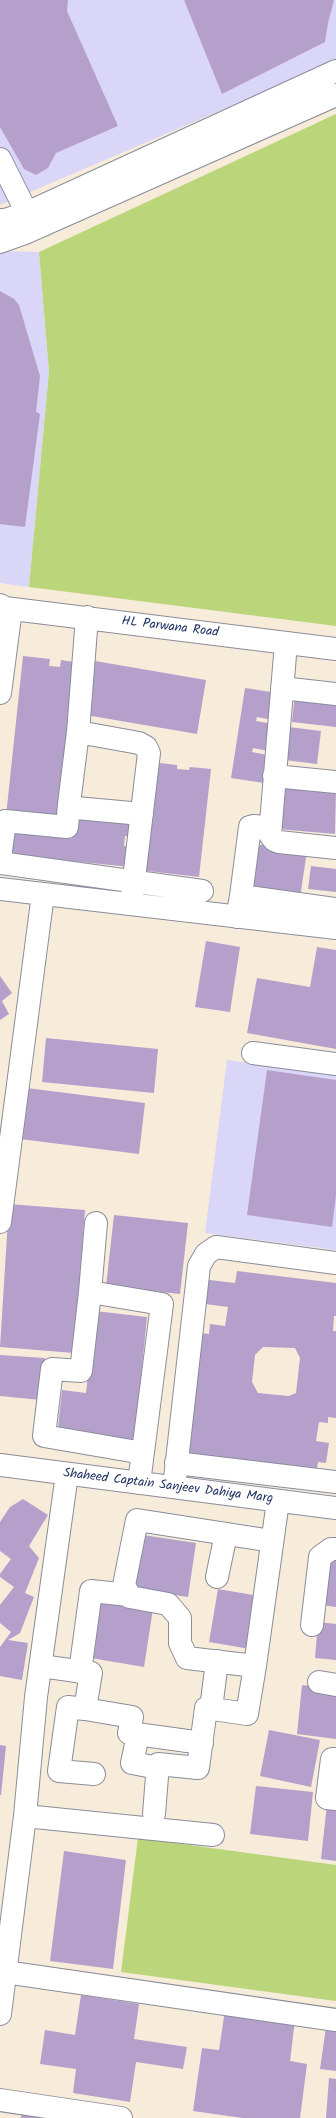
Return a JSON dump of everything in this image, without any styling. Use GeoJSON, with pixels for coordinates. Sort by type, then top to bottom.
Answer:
{"type":"FeatureCollection","features":[{"type":"Feature","properties":{"kind":"street"},"geometry":{"type":"LineString","coordinates":[[0,220],[5,220],[27,212],[336,71]]}},
{"type":"Feature","properties":{"kind":"street"},"geometry":{"type":"LineString","coordinates":[[0,242],[25,233],[336,95]]}},
{"type":"Feature","properties":{"kind":"street"},"geometry":{"type":"LineString","coordinates":[[0,159],[27,212]]}},
{"type":"Feature","properties":{"kind":"street"},"geometry":{"type":"LineString","coordinates":[[0,693],[4,608]]}},
{"type":"Feature","properties":{"kind":"street","name":"HL Parwana Road"},"geometry":{"type":"LineString","coordinates":[[4,608],[336,649]]}},
{"type":"Feature","properties":{"kind":"street"},"geometry":{"type":"LineString","coordinates":[[0,858],[5,821],[67,827],[78,732],[87,618]]}},
{"type":"Feature","properties":{"kind":"street"},"geometry":{"type":"LineString","coordinates":[[286,643],[269,828],[270,836],[274,840],[336,848]]}},
{"type":"Feature","properties":{"kind":"street"},"geometry":{"type":"LineString","coordinates":[[282,688],[336,694]]}},
{"type":"Feature","properties":{"kind":"street"},"geometry":{"type":"LineString","coordinates":[[78,732],[139,743],[146,747],[149,760],[131,904]]}},
{"type":"Feature","properties":{"kind":"street"},"geometry":{"type":"LineString","coordinates":[[274,776],[336,782]]}},
{"type":"Feature","properties":{"kind":"street"},"geometry":{"type":"LineString","coordinates":[[69,804],[76,808],[142,814]]}},
{"type":"Feature","properties":{"kind":"street"},"geometry":{"type":"LineString","coordinates":[[239,906],[250,827],[254,826],[269,828]]}},
{"type":"Feature","properties":{"kind":"street"},"geometry":{"type":"LineString","coordinates":[[0,863],[202,891]]}},
{"type":"Feature","properties":{"kind":"street"},"geometry":{"type":"LineString","coordinates":[[0,889],[131,904],[336,909]]}},
{"type":"Feature","properties":{"kind":"street"},"geometry":{"type":"LineString","coordinates":[[0,1222],[8,1096],[43,894]]}},
{"type":"Feature","properties":{"kind":"street"},"geometry":{"type":"LineString","coordinates":[[239,906],[336,928]]}},
{"type":"Feature","properties":{"kind":"street"},"geometry":{"type":"LineString","coordinates":[[253,1053],[336,1064]]}},
{"type":"Feature","properties":{"kind":"street"},"geometry":{"type":"LineString","coordinates":[[96,1223],[81,1371],[52,1368],[44,1436],[143,1453]]}},
{"type":"Feature","properties":{"kind":"street"},"geometry":{"type":"LineString","coordinates":[[174,1487],[200,1266],[206,1254],[216,1247],[336,1262]]}},
{"type":"Feature","properties":{"kind":"street"},"geometry":{"type":"LineString","coordinates":[[90,1292],[162,1304],[139,1483]]}},
{"type":"Feature","properties":{"kind":"street"},"geometry":{"type":"LineString","coordinates":[[176,1463],[336,1482]]}},
{"type":"Feature","properties":{"kind":"street","name":"Shaheed Captain Sanjeev Dahiya Marg"},"geometry":{"type":"LineString","coordinates":[[0,1465],[336,1508]]}},
{"type":"Feature","properties":{"kind":"street"},"geometry":{"type":"LineString","coordinates":[[1,2003],[25,1816],[41,1666],[67,1474]]}},
{"type":"Feature","properties":{"kind":"street"},"geometry":{"type":"LineString","coordinates":[[154,1814],[158,1764],[198,1768],[206,1708],[247,1714],[278,1501]]}},
{"type":"Feature","properties":{"kind":"street"},"geometry":{"type":"LineString","coordinates":[[129,1595],[124,1584],[137,1520],[272,1541]]}},
{"type":"Feature","properties":{"kind":"street"},"geometry":{"type":"LineString","coordinates":[[217,1577],[226,1534]]}},
{"type":"Feature","properties":{"kind":"street"},"geometry":{"type":"LineString","coordinates":[[312,1625],[320,1557],[331,1549],[336,1549]]}},
{"type":"Feature","properties":{"kind":"street"},"geometry":{"type":"LineString","coordinates":[[80,1672],[91,1591],[129,1595],[130,1597],[168,1604],[180,1618],[180,1643],[187,1658],[255,1666]]}},
{"type":"Feature","properties":{"kind":"street"},"geometry":{"type":"LineString","coordinates":[[211,1709],[216,1661]]}},
{"type":"Feature","properties":{"kind":"street"},"geometry":{"type":"LineString","coordinates":[[41,1666],[91,1673],[85,1710]]}},
{"type":"Feature","properties":{"kind":"street"},"geometry":{"type":"LineString","coordinates":[[94,1774],[59,1771],[68,1707],[132,1717],[129,1733],[202,1744]]}},
{"type":"Feature","properties":{"kind":"street"},"geometry":{"type":"LineString","coordinates":[[138,1734],[132,1763],[158,1768]]}},
{"type":"Feature","properties":{"kind":"street"},"geometry":{"type":"LineString","coordinates":[[336,1760],[332,1759],[327,1798],[336,1799]]}},
{"type":"Feature","properties":{"kind":"street"},"geometry":{"type":"LineString","coordinates":[[25,1816],[213,1835]]}},
{"type":"Feature","properties":{"kind":"street"},"geometry":{"type":"LineString","coordinates":[[5,1972],[336,2020]]}},
{"type":"Feature","properties":{"kind":"street"},"geometry":{"type":"LineString","coordinates":[[0,2100],[121,2118]]}},
{"type":"Feature","properties":{"kind":"shaded area"},"geometry":{"type":"Polygon","coordinates":[[[0,0],[336,0],[336,61],[0,205],[0,0]]]}},
{"type":"Feature","properties":{"kind":"shaded area"},"geometry":{"type":"Polygon","coordinates":[[[0,251],[39,252],[49,372],[29,587],[0,583],[0,251]]]}},
{"type":"Feature","properties":{"kind":"shaded area"},"geometry":{"type":"Polygon","coordinates":[[[227,1060],[336,1074],[336,1250],[205,1233],[227,1060]]]}},
{"type":"Feature","properties":{"kind":"green space"},"geometry":{"type":"Polygon","coordinates":[[[336,114],[336,626],[29,587],[49,372],[39,252],[336,114]]]}},
{"type":"Feature","properties":{"kind":"green space"},"geometry":{"type":"Polygon","coordinates":[[[138,1838],[336,1865],[336,2001],[121,1972],[138,1838]]]}},
{"type":"Feature","properties":{"kind":"building"},"geometry":{"type":"Polygon","coordinates":[[[0,0],[68,0],[67,11],[118,126],[56,153],[48,168],[36,175],[24,169],[0,127],[0,0]]]}},
{"type":"Feature","properties":{"kind":"building"},"geometry":{"type":"Polygon","coordinates":[[[184,0],[334,0],[325,42],[222,94],[184,0]]]}},
{"type":"Feature","properties":{"kind":"building"},"geometry":{"type":"Polygon","coordinates":[[[0,291],[14,299],[19,305],[40,376],[36,412],[40,414],[25,527],[0,524],[0,291]]]}},
{"type":"Feature","properties":{"kind":"building"},"geometry":{"type":"Polygon","coordinates":[[[23,656],[50,659],[49,666],[60,667],[61,660],[80,663],[64,822],[6,816],[23,656]]]}},
{"type":"Feature","properties":{"kind":"building"},"geometry":{"type":"Polygon","coordinates":[[[95,661],[206,680],[197,734],[86,715],[95,661]]]}},
{"type":"Feature","properties":{"kind":"building"},"geometry":{"type":"Polygon","coordinates":[[[245,688],[278,693],[273,720],[257,717],[256,721],[273,724],[268,751],[253,748],[252,752],[268,755],[264,783],[231,778],[245,688]]]}},
{"type":"Feature","properties":{"kind":"building"},"geometry":{"type":"Polygon","coordinates":[[[295,693],[336,697],[336,727],[292,722],[295,693]]]}},
{"type":"Feature","properties":{"kind":"building"},"geometry":{"type":"Polygon","coordinates":[[[289,727],[321,731],[317,764],[285,760],[289,727]]]}},
{"type":"Feature","properties":{"kind":"building"},"geometry":{"type":"Polygon","coordinates":[[[152,762],[177,765],[177,769],[189,770],[190,767],[211,769],[199,877],[139,870],[152,762]]]}},
{"type":"Feature","properties":{"kind":"building"},"geometry":{"type":"Polygon","coordinates":[[[283,782],[336,787],[335,834],[278,829],[283,782]]]}},
{"type":"Feature","properties":{"kind":"building"},"geometry":{"type":"Polygon","coordinates":[[[73,809],[135,815],[133,837],[125,836],[124,846],[133,847],[131,867],[9,855],[11,828],[70,833],[73,809]]]}},
{"type":"Feature","properties":{"kind":"building"},"geometry":{"type":"Polygon","coordinates":[[[254,844],[307,851],[300,898],[248,891],[254,844]]]}},
{"type":"Feature","properties":{"kind":"building"},"geometry":{"type":"Polygon","coordinates":[[[311,866],[336,869],[336,892],[308,889],[311,866]]]}},
{"type":"Feature","properties":{"kind":"building"},"geometry":{"type":"Polygon","coordinates":[[[206,941],[240,947],[230,1012],[195,1007],[206,941]]]}},
{"type":"Feature","properties":{"kind":"building"},"geometry":{"type":"Polygon","coordinates":[[[317,947],[336,950],[336,1049],[247,1033],[257,978],[310,987],[317,947]]]}},
{"type":"Feature","properties":{"kind":"building"},"geometry":{"type":"Polygon","coordinates":[[[0,976],[12,993],[2,1001],[9,1014],[0,1020],[0,976]]]}},
{"type":"Feature","properties":{"kind":"building"},"geometry":{"type":"Polygon","coordinates":[[[46,1038],[158,1049],[154,1093],[42,1082],[46,1038]]]}},
{"type":"Feature","properties":{"kind":"building"},"geometry":{"type":"Polygon","coordinates":[[[267,1070],[336,1080],[336,1195],[332,1227],[247,1215],[267,1070]]]}},
{"type":"Feature","properties":{"kind":"building"},"geometry":{"type":"Polygon","coordinates":[[[27,1088],[145,1103],[139,1154],[20,1139],[27,1088]]]}},
{"type":"Feature","properties":{"kind":"building"},"geometry":{"type":"Polygon","coordinates":[[[9,1204],[85,1210],[74,1353],[0,1347],[9,1204]]]}},
{"type":"Feature","properties":{"kind":"building"},"geometry":{"type":"Polygon","coordinates":[[[114,1215],[188,1223],[180,1294],[106,1286],[114,1215]]]}},
{"type":"Feature","properties":{"kind":"building"},"geometry":{"type":"Polygon","coordinates":[[[237,1271],[336,1283],[336,1316],[334,1316],[333,1331],[336,1331],[336,1418],[328,1417],[328,1423],[319,1422],[316,1441],[329,1443],[326,1463],[318,1462],[316,1475],[188,1458],[191,1437],[182,1436],[194,1332],[209,1334],[210,1324],[225,1326],[228,1307],[198,1303],[201,1279],[235,1283],[237,1271]],[[263,1347],[255,1355],[252,1382],[258,1393],[289,1396],[296,1393],[300,1358],[295,1348],[263,1347]]]}},
{"type":"Feature","properties":{"kind":"building"},"geometry":{"type":"Polygon","coordinates":[[[95,1311],[147,1317],[134,1446],[57,1438],[62,1390],[86,1393],[95,1311]]]}},
{"type":"Feature","properties":{"kind":"building"},"geometry":{"type":"Polygon","coordinates":[[[0,1355],[45,1358],[41,1400],[0,1396],[0,1355]]]}},
{"type":"Feature","properties":{"kind":"building"},"geometry":{"type":"Polygon","coordinates":[[[23,1499],[48,1515],[29,1546],[39,1558],[25,1593],[34,1597],[20,1633],[8,1640],[28,1643],[22,1680],[0,1676],[0,1647],[11,1632],[0,1623],[0,1605],[14,1587],[0,1577],[0,1574],[11,1559],[0,1551],[0,1522],[10,1507],[23,1499]]]}},
{"type":"Feature","properties":{"kind":"building"},"geometry":{"type":"Polygon","coordinates":[[[143,1535],[196,1543],[188,1597],[134,1589],[143,1535]]]}},
{"type":"Feature","properties":{"kind":"building"},"geometry":{"type":"Polygon","coordinates":[[[328,1554],[336,1555],[336,1607],[322,1605],[328,1554]]]}},
{"type":"Feature","properties":{"kind":"building"},"geometry":{"type":"Polygon","coordinates":[[[218,1589],[259,1596],[250,1649],[209,1642],[218,1589]]]}},
{"type":"Feature","properties":{"kind":"building"},"geometry":{"type":"Polygon","coordinates":[[[94,1600],[153,1609],[144,1667],[85,1657],[94,1600]]]}},
{"type":"Feature","properties":{"kind":"building"},"geometry":{"type":"Polygon","coordinates":[[[318,1622],[336,1624],[336,1660],[315,1658],[318,1622]]]}},
{"type":"Feature","properties":{"kind":"building"},"geometry":{"type":"Polygon","coordinates":[[[302,1685],[336,1689],[336,1739],[297,1734],[302,1685]]]}},
{"type":"Feature","properties":{"kind":"building"},"geometry":{"type":"Polygon","coordinates":[[[269,1730],[320,1740],[311,1787],[260,1776],[269,1730]]]}},
{"type":"Feature","properties":{"kind":"building"},"geometry":{"type":"Polygon","coordinates":[[[0,1745],[6,1746],[1,1795],[0,1795],[0,1745]]]}},
{"type":"Feature","properties":{"kind":"building"},"geometry":{"type":"Polygon","coordinates":[[[256,1786],[313,1792],[308,1841],[250,1834],[256,1786]]]}},
{"type":"Feature","properties":{"kind":"building"},"geometry":{"type":"Polygon","coordinates":[[[327,1804],[336,1805],[336,1861],[321,1859],[327,1804]]]}},
{"type":"Feature","properties":{"kind":"building"},"geometry":{"type":"Polygon","coordinates":[[[64,1851],[126,1860],[113,1969],[50,1961],[64,1851]]]}},
{"type":"Feature","properties":{"kind":"building"},"geometry":{"type":"Polygon","coordinates":[[[81,1995],[139,2004],[134,2039],[187,2047],[183,2069],[136,2062],[130,2102],[73,2093],[76,2069],[40,2064],[45,2030],[75,2035],[81,1995]]]}},
{"type":"Feature","properties":{"kind":"building"},"geometry":{"type":"Polygon","coordinates":[[[225,2010],[295,2020],[290,2061],[307,2064],[300,2118],[243,2118],[193,2111],[202,2048],[219,2050],[225,2010]]]}},
{"type":"Feature","properties":{"kind":"building"},"geometry":{"type":"Polygon","coordinates":[[[326,2027],[336,2028],[336,2071],[320,2069],[326,2027]]]}},
{"type":"Feature","properties":{"kind":"building"},"geometry":{"type":"Polygon","coordinates":[[[329,2078],[336,2079],[336,2118],[326,2118],[329,2078]]]}},
{"type":"Feature","properties":{"kind":"building"},"geometry":{"type":"Polygon","coordinates":[[[22,2112],[64,2118],[21,2118],[22,2112]]]}}]}
